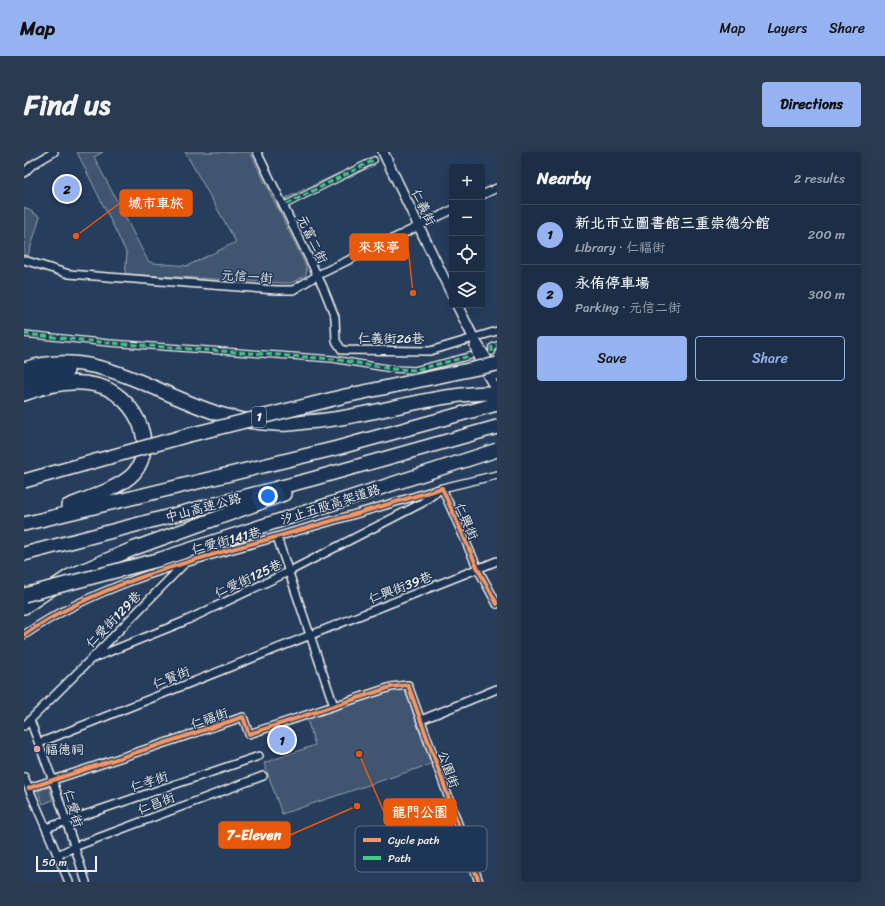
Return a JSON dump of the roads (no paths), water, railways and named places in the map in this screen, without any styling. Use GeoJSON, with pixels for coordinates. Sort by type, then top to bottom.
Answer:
{"type":"FeatureCollection","features":[{"type":"Feature","properties":{"kind":"highway"},"geometry":{"type":"LineString","coordinates":[[24,369],[49,364],[67,364],[105,368],[119,372],[223,415],[277,424],[336,420],[472,393],[497,392]]}},
{"type":"Feature","properties":{"kind":"highway","name":"1"},"geometry":{"type":"LineString","coordinates":[[24,481],[185,436],[345,396],[497,364]]}},
{"type":"Feature","properties":{"kind":"highway"},"geometry":{"type":"LineString","coordinates":[[24,380],[50,373],[71,370],[119,372]]}},
{"type":"Feature","properties":{"kind":"highway"},"geometry":{"type":"LineString","coordinates":[[24,394],[42,387],[72,382],[103,387],[117,393],[128,406],[140,423],[144,440],[141,461],[133,474],[114,487],[28,523]]}},
{"type":"Feature","properties":{"kind":"highway","name":"中山高速公路"},"geometry":{"type":"LineString","coordinates":[[28,523],[337,448],[497,404]]}},
{"type":"Feature","properties":{"kind":"highway","name":"中山高速公路"},"geometry":{"type":"LineString","coordinates":[[24,554],[384,459],[497,427]]}},
{"type":"Feature","properties":{"kind":"highway","name":"汐止五股高架道路"},"geometry":{"type":"LineString","coordinates":[[24,595],[161,559],[497,450]]}},
{"type":"Feature","properties":{"kind":"highway"},"geometry":{"type":"LineString","coordinates":[[24,606],[70,576],[135,548],[384,459]]}},
{"type":"Feature","properties":{"kind":"street"},"geometry":{"type":"LineString","coordinates":[[24,173],[32,165],[54,152]]}},
{"type":"Feature","properties":{"kind":"street","name":"元富二街"},"geometry":{"type":"LineString","coordinates":[[257,152],[318,275],[335,317],[336,340]]}},
{"type":"Feature","properties":{"kind":"street","name":"仁義街"},"geometry":{"type":"LineString","coordinates":[[383,152],[449,289]]}},
{"type":"Feature","properties":{"kind":"street"},"geometry":{"type":"LineString","coordinates":[[287,204],[374,160]]}},
{"type":"Feature","properties":{"kind":"street"},"geometry":{"type":"LineString","coordinates":[[485,194],[497,188]]}},
{"type":"Feature","properties":{"kind":"street","name":"元信一街"},"geometry":{"type":"LineString","coordinates":[[24,260],[69,274],[276,290],[293,290],[318,275],[449,211]]}},
{"type":"Feature","properties":{"kind":"street"},"geometry":{"type":"LineString","coordinates":[[458,308],[474,339],[497,376]]}},
{"type":"Feature","properties":{"kind":"street"},"geometry":{"type":"LineString","coordinates":[[474,339],[497,331]]}},
{"type":"Feature","properties":{"kind":"street"},"geometry":{"type":"LineString","coordinates":[[24,334],[132,345],[333,359],[392,369],[415,370],[470,356]]}},
{"type":"Feature","properties":{"kind":"street"},"geometry":{"type":"LineString","coordinates":[[474,339],[479,360],[497,392]]}},
{"type":"Feature","properties":{"kind":"street","name":"仁義街26巷"},"geometry":{"type":"LineString","coordinates":[[336,340],[342,350],[420,352],[430,351],[474,339]]}},
{"type":"Feature","properties":{"kind":"street"},"geometry":{"type":"LineString","coordinates":[[492,352],[492,347],[497,345]]}},
{"type":"Feature","properties":{"kind":"street","name":"仁愛街125巷"},"geometry":{"type":"LineString","coordinates":[[24,726],[91,659],[183,622],[288,572],[422,503],[442,488],[497,475]]}},
{"type":"Feature","properties":{"kind":"street","name":"仁愛街141巷"},"geometry":{"type":"LineString","coordinates":[[24,635],[58,615],[123,583],[186,562],[277,537],[442,488]]}},
{"type":"Feature","properties":{"kind":"street","name":"仁興街"},"geometry":{"type":"LineString","coordinates":[[442,488],[478,569],[497,604]]}},
{"type":"Feature","properties":{"kind":"street"},"geometry":{"type":"LineString","coordinates":[[277,537],[334,706]]}},
{"type":"Feature","properties":{"kind":"street","name":"仁興街39巷"},"geometry":{"type":"LineString","coordinates":[[311,635],[497,561]]}},
{"type":"Feature","properties":{"kind":"street","name":"仁愛街129巷"},"geometry":{"type":"LineString","coordinates":[[91,659],[186,562]]}},
{"type":"Feature","properties":{"kind":"street","name":"仁賢街"},"geometry":{"type":"LineString","coordinates":[[39,743],[311,635]]}},
{"type":"Feature","properties":{"kind":"street","name":"仁福街"},"geometry":{"type":"LineString","coordinates":[[29,788],[243,717],[249,734],[391,687],[408,685]]}},
{"type":"Feature","properties":{"kind":"street","name":"公園街"},"geometry":{"type":"LineString","coordinates":[[408,685],[459,826]]}},
{"type":"Feature","properties":{"kind":"street"},"geometry":{"type":"LineString","coordinates":[[421,720],[497,689]]}},
{"type":"Feature","properties":{"kind":"street","name":"仁愛街"},"geometry":{"type":"LineString","coordinates":[[30,720],[53,781],[86,882]]}},
{"type":"Feature","properties":{"kind":"street","name":"仁孝街"},"geometry":{"type":"LineString","coordinates":[[46,828],[259,756]]}},
{"type":"Feature","properties":{"kind":"street","name":"仁昌街"},"geometry":{"type":"LineString","coordinates":[[58,855],[74,847],[263,776]]}},
{"type":"Feature","properties":{"kind":"street"},"geometry":{"type":"LineString","coordinates":[[24,777],[69,882]]}},
{"type":"Feature","properties":{"kind":"street","name":"公園街"},"geometry":{"type":"LineString","coordinates":[[475,872],[479,882]]}},
{"type":"Feature","properties":{"kind":"place","name":"永侑停車場"},"geometry":{"type":"Point","coordinates":[67,189]}},
{"type":"Feature","properties":{"kind":"place","name":"城市車旅"},"geometry":{"type":"Point","coordinates":[76,236]}},
{"type":"Feature","properties":{"kind":"place","name":"來來亭"},"geometry":{"type":"Point","coordinates":[413,293]}},
{"type":"Feature","properties":{"kind":"place","name":"新北市立圖書館三重崇德分館"},"geometry":{"type":"Point","coordinates":[282,740]}},
{"type":"Feature","properties":{"kind":"place","name":"福德祠"},"geometry":{"type":"Point","coordinates":[37,749]}},
{"type":"Feature","properties":{"kind":"place","name":"龍門公園"},"geometry":{"type":"Point","coordinates":[359,754]}},
{"type":"Feature","properties":{"kind":"place","name":"7-Eleven"},"geometry":{"type":"Point","coordinates":[357,806]}}]}
